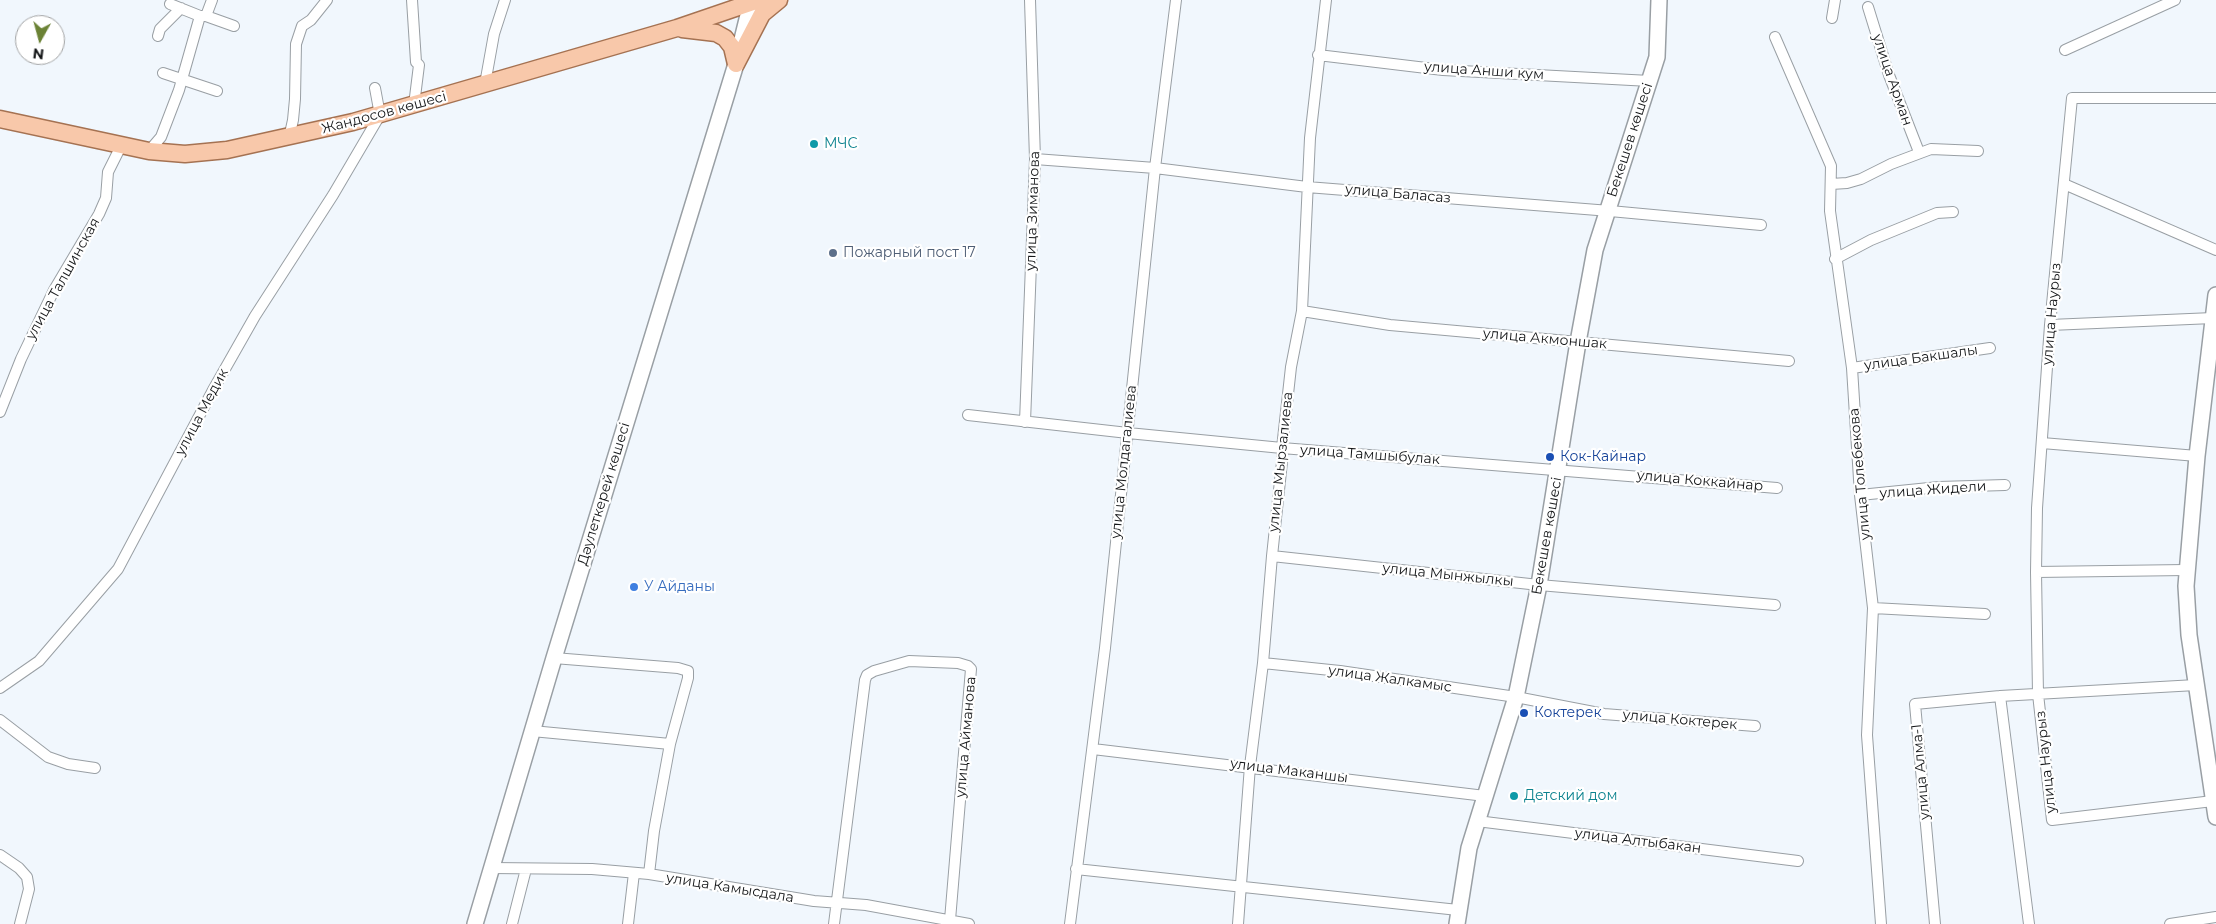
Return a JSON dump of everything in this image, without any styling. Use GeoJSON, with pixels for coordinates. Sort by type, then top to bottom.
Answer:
{"type":"FeatureCollection","features":[{"type":"Feature","properties":{"kind":"main road"},"geometry":{"type":"LineString","coordinates":[[736,64],[762,14],[779,0]]}},
{"type":"Feature","properties":{"kind":"main road","name":"Бекешев көшесі"},"geometry":{"type":"LineString","coordinates":[[1458,917],[1470,848],[1477,821],[1516,697],[1561,470],[1578,342],[1595,250],[1657,57],[1659,0]]}},
{"type":"Feature","properties":{"kind":"main road","name":"Жандосов көшесі"},"geometry":{"type":"LineString","coordinates":[[0,119],[149,151],[185,154],[227,150],[289,138],[380,115],[677,28],[755,1]]}},
{"type":"Feature","properties":{"kind":"main road","name":"Дәулеткерей көшесі"},"geometry":{"type":"LineString","coordinates":[[475,924],[490,868],[755,1]]}},
{"type":"Feature","properties":{"kind":"main road"},"geometry":{"type":"LineString","coordinates":[[677,28],[716,33],[725,38],[732,47],[736,64]]}},
{"type":"Feature","properties":{"kind":"main road"},"geometry":{"type":"LineString","coordinates":[[2216,296],[2186,570],[2189,635],[2216,817]]}},
{"type":"Feature","properties":{"kind":"street"},"geometry":{"type":"LineString","coordinates":[[149,151],[162,137],[203,16],[212,0]]}},
{"type":"Feature","properties":{"kind":"street"},"geometry":{"type":"LineString","coordinates":[[289,138],[294,106],[296,44],[302,26],[311,20],[327,0]]}},
{"type":"Feature","properties":{"kind":"street"},"geometry":{"type":"LineString","coordinates":[[412,0],[416,62],[419,65],[414,105]]}},
{"type":"Feature","properties":{"kind":"street"},"geometry":{"type":"LineString","coordinates":[[485,84],[494,34],[505,0]]}},
{"type":"Feature","properties":{"kind":"street","name":"улица Зиманова"},"geometry":{"type":"LineString","coordinates":[[1025,422],[1035,159],[1030,0]]}},
{"type":"Feature","properties":{"kind":"street","name":"улица Молдагалиева"},"geometry":{"type":"LineString","coordinates":[[1070,924],[1092,749],[1128,434],[1155,168],[1176,0]]}},
{"type":"Feature","properties":{"kind":"street","name":"улица Мырзалиева"},"geometry":{"type":"LineString","coordinates":[[1238,924],[1239,886],[1250,766],[1263,663],[1282,448],[1291,368],[1302,311],[1310,138],[1318,54],[1326,0]]}},
{"type":"Feature","properties":{"kind":"street"},"geometry":{"type":"LineString","coordinates":[[1832,18],[1835,0]]}},
{"type":"Feature","properties":{"kind":"street"},"geometry":{"type":"LineString","coordinates":[[2065,50],[2174,0]]}},
{"type":"Feature","properties":{"kind":"street"},"geometry":{"type":"LineString","coordinates":[[170,4],[234,26]]}},
{"type":"Feature","properties":{"kind":"street","name":"улица Арман"},"geometry":{"type":"LineString","coordinates":[[1868,7],[1889,75],[1919,152]]}},
{"type":"Feature","properties":{"kind":"street"},"geometry":{"type":"LineString","coordinates":[[158,36],[160,29],[181,8]]}},
{"type":"Feature","properties":{"kind":"street","name":"улица Толебекова"},"geometry":{"type":"LineString","coordinates":[[1775,37],[1831,166],[1830,211],[1835,258],[1852,368],[1860,495],[1873,608],[1867,736],[1881,924]]}},
{"type":"Feature","properties":{"kind":"street","name":"улица Анши кум"},"geometry":{"type":"LineString","coordinates":[[1318,54],[1443,70],[1650,81]]}},
{"type":"Feature","properties":{"kind":"street"},"geometry":{"type":"LineString","coordinates":[[163,73],[216,91]]}},
{"type":"Feature","properties":{"kind":"street"},"geometry":{"type":"LineString","coordinates":[[375,88],[380,115]]}},
{"type":"Feature","properties":{"kind":"street","name":"улица Наурыз"},"geometry":{"type":"LineString","coordinates":[[2213,801],[2052,820],[2038,694],[2036,572],[2050,325],[2072,98],[2216,98]]}},
{"type":"Feature","properties":{"kind":"street","name":"улица Медик"},"geometry":{"type":"LineString","coordinates":[[0,688],[39,661],[118,570],[213,390],[262,304],[333,195],[380,115]]}},
{"type":"Feature","properties":{"kind":"street","name":"улица Талшинская"},"geometry":{"type":"LineString","coordinates":[[0,412],[21,359],[54,290],[99,214],[106,198],[108,172],[121,146]]}},
{"type":"Feature","properties":{"kind":"street"},"geometry":{"type":"LineString","coordinates":[[1830,184],[1847,183],[1861,179],[1919,152],[1931,149],[1978,151]]}},
{"type":"Feature","properties":{"kind":"street","name":"улица Баласаз"},"geometry":{"type":"LineString","coordinates":[[1035,159],[1155,168],[1307,187],[1607,210],[1761,226]]}},
{"type":"Feature","properties":{"kind":"street"},"geometry":{"type":"LineString","coordinates":[[2064,184],[2216,250]]}},
{"type":"Feature","properties":{"kind":"street"},"geometry":{"type":"LineString","coordinates":[[1835,258],[1870,240],[1937,213],[1953,212]]}},
{"type":"Feature","properties":{"kind":"street","name":"улица Акмоншак"},"geometry":{"type":"LineString","coordinates":[[1302,311],[1390,325],[1789,361]]}},
{"type":"Feature","properties":{"kind":"street"},"geometry":{"type":"LineString","coordinates":[[2050,325],[2213,318]]}},
{"type":"Feature","properties":{"kind":"street","name":"улица Бакшалы"},"geometry":{"type":"LineString","coordinates":[[1852,368],[1990,348]]}},
{"type":"Feature","properties":{"kind":"street","name":"улица Тамшыбулак"},"geometry":{"type":"LineString","coordinates":[[968,415],[1128,434],[1561,470]]}},
{"type":"Feature","properties":{"kind":"street"},"geometry":{"type":"LineString","coordinates":[[2042,443],[2197,456]]}},
{"type":"Feature","properties":{"kind":"street","name":"улица Коккайнар"},"geometry":{"type":"LineString","coordinates":[[1561,470],[1777,488]]}},
{"type":"Feature","properties":{"kind":"street","name":"улица Жидели"},"geometry":{"type":"LineString","coordinates":[[1860,495],[1939,487],[2005,485]]}},
{"type":"Feature","properties":{"kind":"street","name":"улица Мынжылкы"},"geometry":{"type":"LineString","coordinates":[[1272,556],[1539,585],[1774,606]]}},
{"type":"Feature","properties":{"kind":"street"},"geometry":{"type":"LineString","coordinates":[[2036,572],[2186,570]]}},
{"type":"Feature","properties":{"kind":"street"},"geometry":{"type":"LineString","coordinates":[[1873,608],[1985,614]]}},
{"type":"Feature","properties":{"kind":"street"},"geometry":{"type":"LineString","coordinates":[[554,658],[678,668],[688,671],[688,678],[670,744],[654,831],[649,874]]}},
{"type":"Feature","properties":{"kind":"street","name":"улица Айманова"},"geometry":{"type":"LineString","coordinates":[[836,903],[867,675],[886,666],[909,661],[958,663],[971,668],[950,920]]}},
{"type":"Feature","properties":{"kind":"street","name":"улица Жалкамыс"},"geometry":{"type":"LineString","coordinates":[[1263,663],[1340,671],[1516,697]]}},
{"type":"Feature","properties":{"kind":"street","name":"улица Алма-1"},"geometry":{"type":"LineString","coordinates":[[1934,924],[1915,704],[2000,696],[2196,685]]}},
{"type":"Feature","properties":{"kind":"street"},"geometry":{"type":"LineString","coordinates":[[2000,696],[2029,924]]}},
{"type":"Feature","properties":{"kind":"street","name":"улица Коктерек"},"geometry":{"type":"LineString","coordinates":[[1516,697],[1604,714],[1755,726]]}},
{"type":"Feature","properties":{"kind":"street"},"geometry":{"type":"LineString","coordinates":[[0,720],[48,757],[68,764],[95,768]]}},
{"type":"Feature","properties":{"kind":"street"},"geometry":{"type":"LineString","coordinates":[[532,731],[670,744]]}},
{"type":"Feature","properties":{"kind":"street","name":"улица Маканшы"},"geometry":{"type":"LineString","coordinates":[[1092,749],[1250,766],[1485,796]]}},
{"type":"Feature","properties":{"kind":"street","name":"улица Алтыбакан"},"geometry":{"type":"LineString","coordinates":[[1477,821],[1798,861]]}},
{"type":"Feature","properties":{"kind":"street"},"geometry":{"type":"LineString","coordinates":[[0,855],[19,868],[26,877],[29,888],[20,924]]}},
{"type":"Feature","properties":{"kind":"street","name":"улица Камысдала"},"geometry":{"type":"LineString","coordinates":[[490,868],[592,869],[649,874],[814,902],[866,905],[969,924]]}},
{"type":"Feature","properties":{"kind":"street"},"geometry":{"type":"LineString","coordinates":[[512,924],[526,869]]}},
{"type":"Feature","properties":{"kind":"street"},"geometry":{"type":"LineString","coordinates":[[1076,869],[1239,886],[1458,917]]}},
{"type":"Feature","properties":{"kind":"street"},"geometry":{"type":"LineString","coordinates":[[628,924],[634,873]]}},
{"type":"Feature","properties":{"kind":"street"},"geometry":{"type":"LineString","coordinates":[[834,924],[836,903]]}},
{"type":"Feature","properties":{"kind":"street"},"geometry":{"type":"LineString","coordinates":[[2170,924],[2216,917]]}},
{"type":"Feature","properties":{"kind":"place","name":"МЧС"},"geometry":{"type":"Point","coordinates":[814,144]}},
{"type":"Feature","properties":{"kind":"place","name":"Пожарный пост 17"},"geometry":{"type":"Point","coordinates":[833,253]}},
{"type":"Feature","properties":{"kind":"place","name":"Кок-Кайнар"},"geometry":{"type":"Point","coordinates":[1550,457]}},
{"type":"Feature","properties":{"kind":"place","name":"У Айданы"},"geometry":{"type":"Point","coordinates":[634,587]}},
{"type":"Feature","properties":{"kind":"place","name":"Коктерек"},"geometry":{"type":"Point","coordinates":[1524,713]}},
{"type":"Feature","properties":{"kind":"place","name":"Детский дом"},"geometry":{"type":"Point","coordinates":[1514,796]}}]}
